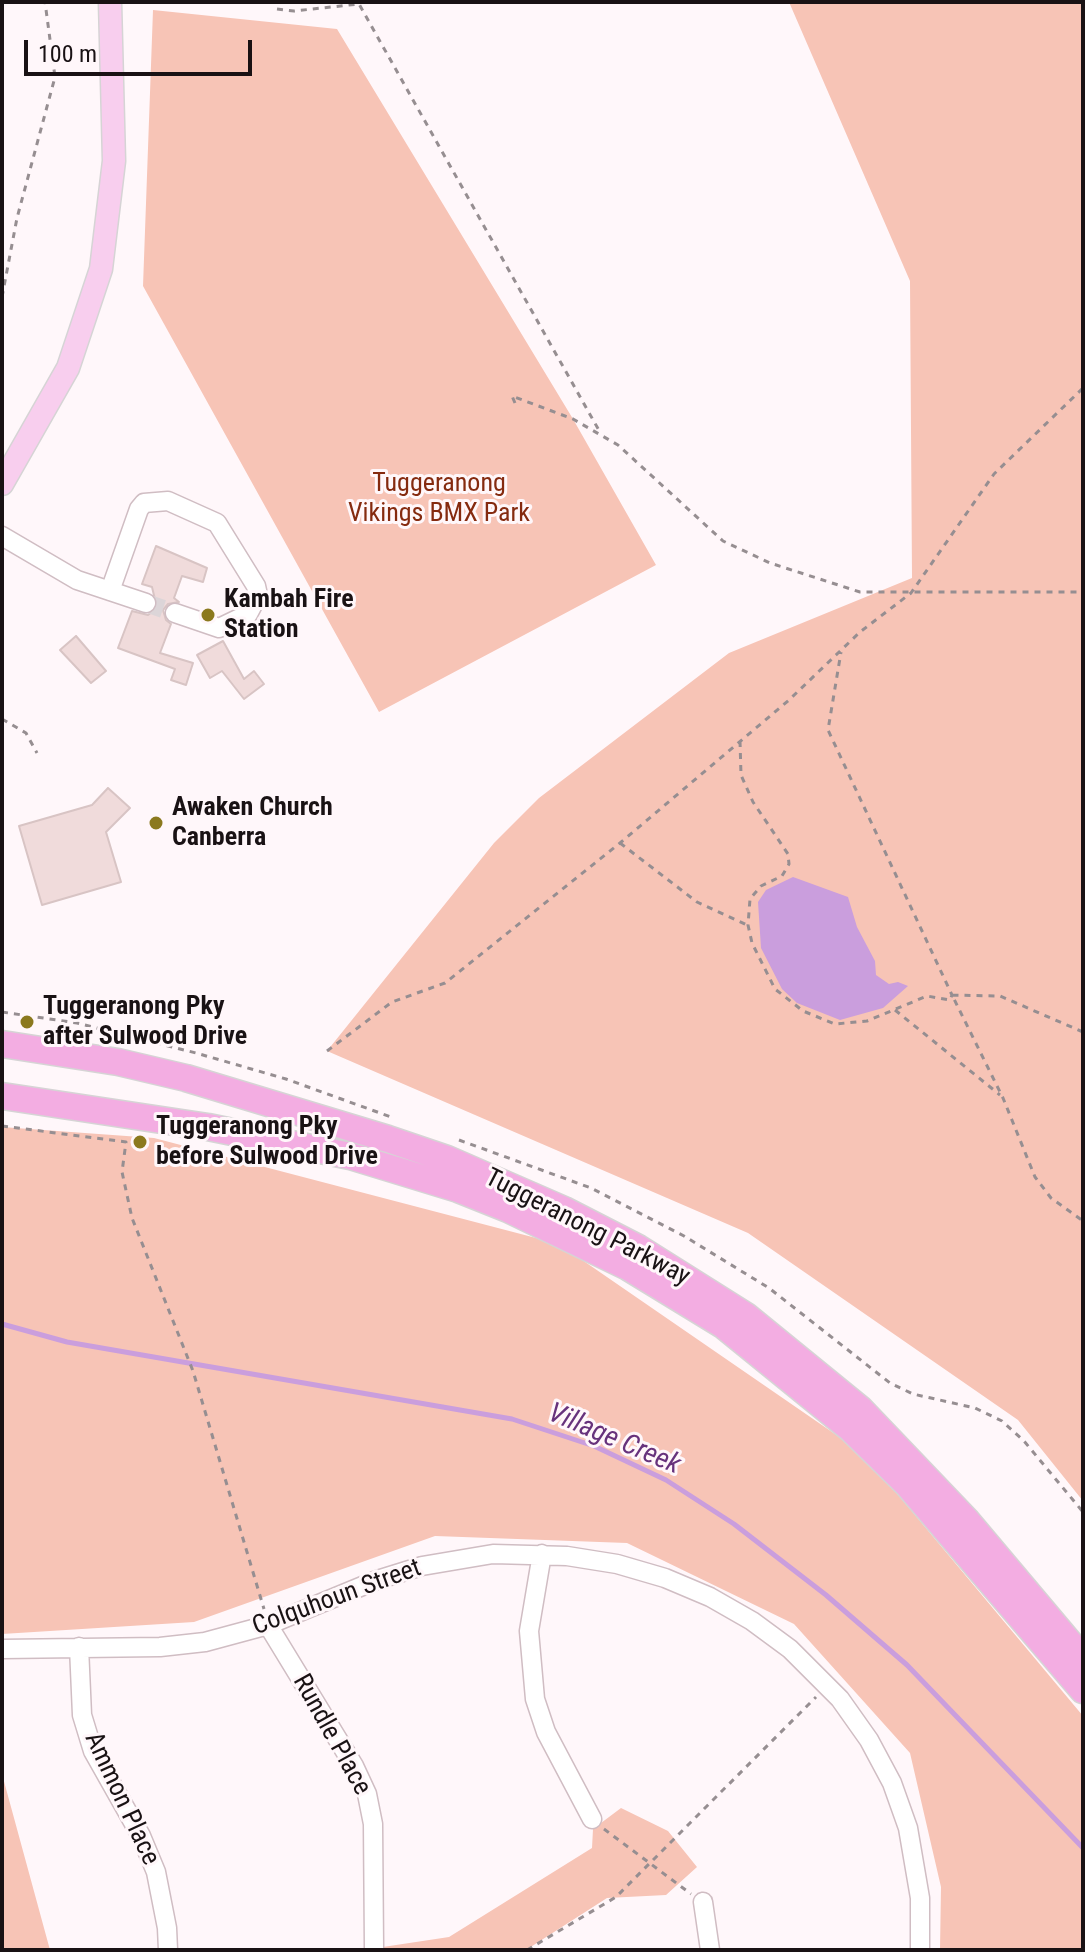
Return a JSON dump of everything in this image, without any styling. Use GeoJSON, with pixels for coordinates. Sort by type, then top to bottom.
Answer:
{"type":"FeatureCollection","features":[{"type":"Feature","properties":{"kind":"highway","name":"Tuggeranong Parkway"},"geometry":{"type":"LineString","coordinates":[[2,1044],[104,1060],[186,1078],[388,1139],[535,1198],[638,1248],[746,1316],[860,1409],[967,1521],[1083,1659]]}},
{"type":"Feature","properties":{"kind":"highway","name":"Tuggeranong Parkway"},"geometry":{"type":"LineString","coordinates":[[2,1096],[208,1127],[404,1171],[508,1209],[649,1279],[767,1357],[880,1457],[953,1536],[1083,1690]]}},
{"type":"Feature","properties":{"kind":"main road"},"geometry":{"type":"LineString","coordinates":[[2,484],[68,368],[101,269],[114,161],[110,2]]}},
{"type":"Feature","properties":{"kind":"street"},"geometry":{"type":"LineString","coordinates":[[110,591],[139,509],[144,503],[154,500],[168,501],[217,523],[256,586],[258,595],[248,614],[219,628],[175,613]]}},
{"type":"Feature","properties":{"kind":"street"},"geometry":{"type":"LineString","coordinates":[[2,536],[77,580],[146,603]]}},
{"type":"Feature","properties":{"kind":"street","name":"Colquhoun Street"},"geometry":{"type":"LineString","coordinates":[[2,1649],[160,1647],[205,1642],[268,1625],[377,1580],[422,1566],[493,1554],[542,1554],[617,1564],[665,1578],[710,1597],[752,1621],[790,1649],[827,1686],[869,1740],[892,1783],[908,1828],[920,1898],[920,1950]]}},
{"type":"Feature","properties":{"kind":"street"},"geometry":{"type":"LineString","coordinates":[[542,1554],[529,1631],[535,1699],[546,1732],[592,1819]]}},
{"type":"Feature","properties":{"kind":"street","name":"Rundle Place"},"geometry":{"type":"LineString","coordinates":[[268,1625],[354,1766],[367,1794],[373,1824],[374,1948]]}},
{"type":"Feature","properties":{"kind":"street","name":"Ammon Place"},"geometry":{"type":"LineString","coordinates":[[79,1647],[82,1715],[93,1751],[141,1836],[156,1872],[168,1950]]}},
{"type":"Feature","properties":{"kind":"street"},"geometry":{"type":"LineString","coordinates":[[703,1902],[710,1950]]}},
{"type":"Feature","properties":{"kind":"path"},"geometry":{"type":"LineString","coordinates":[[2,297],[17,218],[55,77],[45,2]]}},
{"type":"Feature","properties":{"kind":"path"},"geometry":{"type":"LineString","coordinates":[[277,9],[294,11],[359,4],[602,436]]}},
{"type":"Feature","properties":{"kind":"path"},"geometry":{"type":"LineString","coordinates":[[327,1051],[392,1002],[445,983],[620,843],[740,741],[860,632],[911,593],[994,474],[1083,388]]}},
{"type":"Feature","properties":{"kind":"path"},"geometry":{"type":"LineString","coordinates":[[515,403],[512,396],[573,419],[618,445],[723,541],[770,563],[860,592],[1083,592]]}},
{"type":"Feature","properties":{"kind":"path"},"geometry":{"type":"LineString","coordinates":[[841,652],[828,730],[1003,1098],[1035,1177],[1051,1198],[1083,1221]]}},
{"type":"Feature","properties":{"kind":"path"},"geometry":{"type":"LineString","coordinates":[[2,719],[26,733],[37,753]]}},
{"type":"Feature","properties":{"kind":"path"},"geometry":{"type":"LineString","coordinates":[[740,741],[741,775],[753,802],[788,854],[789,864],[782,876],[761,886],[750,899],[748,925],[766,977],[787,1001],[835,1024],[867,1021],[927,996],[950,1000],[952,995]]}},
{"type":"Feature","properties":{"kind":"path"},"geometry":{"type":"LineString","coordinates":[[620,843],[697,902],[748,925]]}},
{"type":"Feature","properties":{"kind":"path"},"geometry":{"type":"LineString","coordinates":[[952,995],[1000,996],[1083,1032]]}},
{"type":"Feature","properties":{"kind":"path"},"geometry":{"type":"LineString","coordinates":[[895,1010],[1003,1098]]}},
{"type":"Feature","properties":{"kind":"path"},"geometry":{"type":"LineString","coordinates":[[2,1126],[126,1142],[122,1172],[132,1218],[193,1371],[268,1625]]}},
{"type":"Feature","properties":{"kind":"path"},"geometry":{"type":"LineString","coordinates":[[527,1950],[616,1897],[827,1686]]}},
{"type":"Feature","properties":{"kind":"path"},"geometry":{"type":"LineString","coordinates":[[592,1819],[703,1902]]}},
{"type":"Feature","properties":{"kind":"green space"},"geometry":{"type":"Polygon","coordinates":[[[789,2],[1083,2],[1083,1501],[1018,1420],[748,1233],[327,1051],[494,843],[539,798],[729,653],[912,578],[910,281],[789,2]]]}},
{"type":"Feature","properties":{"kind":"green space","name":"Tuggeranong Vikings BMX Park"},"geometry":{"type":"Polygon","coordinates":[[[153,10],[337,29],[573,419],[656,565],[379,712],[143,286],[153,10]]]}},
{"type":"Feature","properties":{"kind":"green space"},"geometry":{"type":"Polygon","coordinates":[[[2,1127],[154,1138],[559,1244],[864,1454],[1083,1716],[1083,1950],[940,1950],[941,1887],[910,1753],[794,1624],[627,1543],[435,1536],[194,1622],[2,1634],[2,1127]]]}},
{"type":"Feature","properties":{"kind":"green space"},"geometry":{"type":"Polygon","coordinates":[[[2,1774],[50,1950],[2,1950],[2,1774]]]}},
{"type":"Feature","properties":{"kind":"green space"},"geometry":{"type":"Polygon","coordinates":[[[621,1808],[668,1831],[697,1867],[666,1895],[607,1898],[526,1950],[363,1950],[449,1937],[592,1848],[593,1829],[621,1808]]]}},
{"type":"Feature","properties":{"kind":"shaded area"},"geometry":{"type":"Polygon","coordinates":[[[793,877],[848,897],[857,927],[875,961],[876,975],[889,984],[898,982],[908,986],[883,1008],[840,1020],[797,1003],[782,989],[761,948],[758,902],[766,890],[793,877]]]}},
{"type":"Feature","properties":{"kind":"building"},"geometry":{"type":"Polygon","coordinates":[[[156,546],[207,568],[203,582],[182,576],[174,598],[179,602],[168,604],[163,610],[171,624],[160,653],[193,663],[186,685],[171,680],[175,669],[118,648],[132,611],[148,615],[157,608],[152,587],[142,584],[156,546]]]}},
{"type":"Feature","properties":{"kind":"building"},"geometry":{"type":"Polygon","coordinates":[[[76,636],[106,671],[91,683],[60,650],[76,636]]]}},
{"type":"Feature","properties":{"kind":"building"},"geometry":{"type":"Polygon","coordinates":[[[223,641],[244,679],[254,671],[264,684],[244,699],[222,671],[210,678],[197,655],[223,641]]]}},
{"type":"Feature","properties":{"kind":"building"},"geometry":{"type":"Polygon","coordinates":[[[108,788],[130,808],[106,832],[121,882],[42,905],[19,826],[92,805],[108,788]]]}},
{"type":"Feature","properties":{"kind":"waterway","name":"Village Creek"},"geometry":{"type":"LineString","coordinates":[[2,1324],[67,1342],[512,1419],[594,1446],[666,1480],[734,1524],[826,1595],[907,1665],[1083,1848]]}},
{"type":"Feature","properties":{"kind":"tunnel"},"geometry":{"type":"LineString","coordinates":[[146,603],[175,613]]}},
{"type":"Feature","properties":{"kind":"place","name":"Kambah Fire Station"},"geometry":{"type":"Point","coordinates":[208,615]}},
{"type":"Feature","properties":{"kind":"place","name":"Awaken Church Canberra"},"geometry":{"type":"Point","coordinates":[156,823]}},
{"type":"Feature","properties":{"kind":"place","name":"Tuggeranong Pky after Sulwood Drive"},"geometry":{"type":"Point","coordinates":[27,1022]}},
{"type":"Feature","properties":{"kind":"place","name":"Tuggeranong Pky before Sulwood Drive"},"geometry":{"type":"Point","coordinates":[140,1142]}}]}
